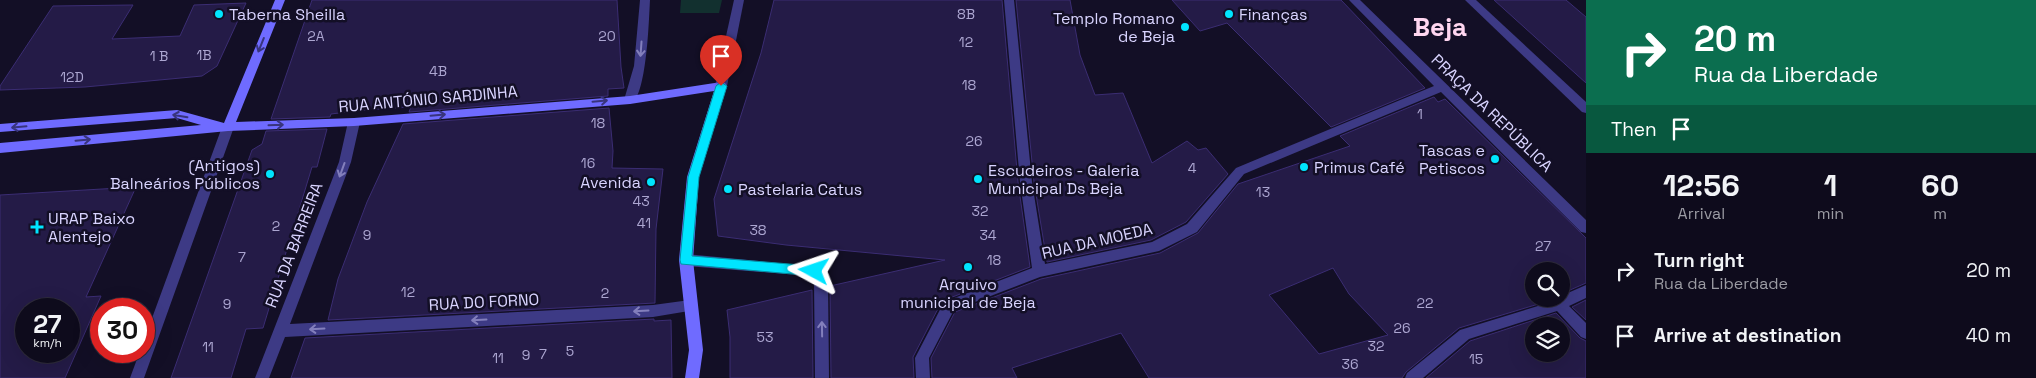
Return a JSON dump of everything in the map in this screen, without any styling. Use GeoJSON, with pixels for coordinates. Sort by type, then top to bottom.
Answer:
{"type":"FeatureCollection","features":[{"type":"Feature","properties":{"kind":"main road"},"geometry":{"type":"LineString","coordinates":[[228,127],[280,0]]}},
{"type":"Feature","properties":{"kind":"main road"},"geometry":{"type":"LineString","coordinates":[[692,378],[696,350],[686,260],[693,177],[721,86]]}},
{"type":"Feature","properties":{"kind":"main road","name":"RUA ANTÓNIO SARDINHA"},"geometry":{"type":"LineString","coordinates":[[0,148],[228,127],[354,122],[630,100],[721,86]]}},
{"type":"Feature","properties":{"kind":"main road","name":"RUA ANTÓNIO SARDINHA"},"geometry":{"type":"LineString","coordinates":[[0,128],[177,114],[228,127]]}},
{"type":"Feature","properties":{"kind":"street"},"geometry":{"type":"LineString","coordinates":[[630,100],[640,66],[645,0]]}},
{"type":"Feature","properties":{"kind":"street"},"geometry":{"type":"LineString","coordinates":[[721,86],[739,0]]}},
{"type":"Feature","properties":{"kind":"street"},"geometry":{"type":"LineString","coordinates":[[736,20],[748,0]]}},
{"type":"Feature","properties":{"kind":"street"},"geometry":{"type":"LineString","coordinates":[[1009,0],[1026,182],[1039,271]]}},
{"type":"Feature","properties":{"kind":"street","name":"PRAÇA DA REPÚBLICA"},"geometry":{"type":"LineString","coordinates":[[1354,0],[1586,228]]}},
{"type":"Feature","properties":{"kind":"street"},"geometry":{"type":"LineString","coordinates":[[1470,0],[1586,109]]}},
{"type":"Feature","properties":{"kind":"street","name":"RUA DA MOEDA"},"geometry":{"type":"LineString","coordinates":[[923,378],[922,358],[949,306],[1039,271],[1154,247],[1192,228],[1240,171],[1442,87]]}},
{"type":"Feature","properties":{"kind":"street","name":"RUA DA BARREIRA"},"geometry":{"type":"LineString","coordinates":[[262,378],[345,162],[354,122]]}},
{"type":"Feature","properties":{"kind":"street"},"geometry":{"type":"LineString","coordinates":[[137,378],[228,127]]}},
{"type":"Feature","properties":{"kind":"street"},"geometry":{"type":"LineString","coordinates":[[686,260],[814,271],[821,278],[822,378]]}},
{"type":"Feature","properties":{"kind":"street"},"geometry":{"type":"LineString","coordinates":[[1570,299],[1586,291]]}},
{"type":"Feature","properties":{"kind":"street","name":"RUA DO FORNO"},"geometry":{"type":"LineString","coordinates":[[280,331],[653,311],[690,306]]}},
{"type":"Feature","properties":{"kind":"street"},"geometry":{"type":"LineString","coordinates":[[1412,378],[1465,334],[1550,307]]}},
{"type":"Feature","properties":{"kind":"street"},"geometry":{"type":"LineString","coordinates":[[1562,307],[1586,333]]}},
{"type":"Feature","properties":{"kind":"green space"},"geometry":{"type":"Polygon","coordinates":[[[681,0],[722,0],[719,13],[680,13],[681,0]]]}},
{"type":"Feature","properties":{"kind":"building"},"geometry":{"type":"Polygon","coordinates":[[[312,0],[617,0],[624,88],[608,89],[608,96],[409,112],[411,107],[363,110],[331,114],[330,117],[271,119],[312,0]]]}},
{"type":"Feature","properties":{"kind":"building"},"geometry":{"type":"Polygon","coordinates":[[[774,0],[1002,0],[1018,182],[1030,267],[942,301],[913,357],[914,378],[831,378],[830,286],[945,260],[786,245],[718,236],[714,199],[761,53],[774,0]]]}},
{"type":"Feature","properties":{"kind":"building"},"geometry":{"type":"Polygon","coordinates":[[[1016,0],[1070,0],[1080,55],[1095,95],[1123,93],[1152,163],[1187,141],[1198,150],[1206,148],[1228,174],[1186,222],[1151,240],[1047,262],[1034,182],[1016,0]]]}},
{"type":"Feature","properties":{"kind":"building"},"geometry":{"type":"Polygon","coordinates":[[[1172,0],[1341,0],[1425,88],[1331,127],[1227,23],[1200,31],[1172,0]]]}},
{"type":"Feature","properties":{"kind":"building"},"geometry":{"type":"Polygon","coordinates":[[[1494,0],[1566,0],[1586,17],[1586,83],[1494,0]]]}},
{"type":"Feature","properties":{"kind":"building"},"geometry":{"type":"Polygon","coordinates":[[[246,3],[217,66],[202,76],[85,87],[0,90],[0,86],[53,6],[133,5],[112,39],[180,36],[194,5],[246,3]]]}},
{"type":"Feature","properties":{"kind":"building"},"geometry":{"type":"Polygon","coordinates":[[[1434,97],[1438,102],[1445,99],[1586,238],[1586,283],[1570,290],[1570,262],[1525,262],[1525,307],[1529,307],[1459,328],[1406,372],[1402,378],[1149,378],[1121,333],[1012,368],[1017,378],[932,378],[931,358],[955,312],[1041,279],[1160,253],[1198,233],[1238,184],[1350,146],[1340,136],[1434,97]],[[1333,268],[1269,295],[1319,354],[1388,335],[1349,294],[1333,268]]]}},
{"type":"Feature","properties":{"kind":"building"},"geometry":{"type":"Polygon","coordinates":[[[609,108],[613,151],[612,168],[663,169],[656,229],[655,303],[328,320],[338,279],[367,202],[403,124],[609,108]]]}},
{"type":"Feature","properties":{"kind":"building"},"geometry":{"type":"Polygon","coordinates":[[[327,129],[317,167],[312,167],[263,328],[246,329],[231,378],[171,378],[252,150],[262,144],[266,131],[327,129]]]}},
{"type":"Feature","properties":{"kind":"building"},"geometry":{"type":"Polygon","coordinates":[[[136,187],[86,297],[101,296],[100,298],[90,298],[90,321],[80,344],[80,298],[15,298],[15,363],[72,363],[65,378],[0,378],[0,195],[136,187]]]}},
{"type":"Feature","properties":{"kind":"building"},"geometry":{"type":"Polygon","coordinates":[[[812,290],[813,378],[730,378],[730,337],[727,310],[812,290]]]}},
{"type":"Feature","properties":{"kind":"building"},"geometry":{"type":"Polygon","coordinates":[[[1586,300],[1586,320],[1572,307],[1586,300]]]}},
{"type":"Feature","properties":{"kind":"building"},"geometry":{"type":"Polygon","coordinates":[[[1556,313],[1560,317],[1544,317],[1556,313]]]}},
{"type":"Feature","properties":{"kind":"building"},"geometry":{"type":"Polygon","coordinates":[[[654,319],[654,321],[671,320],[672,378],[291,378],[305,338],[654,319]]]}},
{"type":"Feature","properties":{"kind":"building"},"geometry":{"type":"Polygon","coordinates":[[[1525,323],[1525,362],[1570,362],[1570,328],[1580,338],[1586,341],[1586,378],[1426,378],[1470,341],[1525,323]]]}},
{"type":"Feature","properties":{"kind":"place","name":"Taberna Sheilla"},"geometry":{"type":"Point","coordinates":[219,14]}},
{"type":"Feature","properties":{"kind":"place","name":"Finanças"},"geometry":{"type":"Point","coordinates":[1229,14]}},
{"type":"Feature","properties":{"kind":"place","name":"Templo Romano de Beja"},"geometry":{"type":"Point","coordinates":[1185,27]}},
{"type":"Feature","properties":{"kind":"place","name":"Tascas e Petiscos"},"geometry":{"type":"Point","coordinates":[1495,159]}},
{"type":"Feature","properties":{"kind":"place","name":"Primus Café"},"geometry":{"type":"Point","coordinates":[1304,167]}},
{"type":"Feature","properties":{"kind":"place","name":"(Antigos) Balneários Públicos"},"geometry":{"type":"Point","coordinates":[270,174]}},
{"type":"Feature","properties":{"kind":"place","name":"Escudeiros - Galeria Municipal Ds Beja"},"geometry":{"type":"Point","coordinates":[978,179]}},
{"type":"Feature","properties":{"kind":"place","name":"Avenida"},"geometry":{"type":"Point","coordinates":[651,182]}},
{"type":"Feature","properties":{"kind":"place","name":"Pastelaria Catus"},"geometry":{"type":"Point","coordinates":[728,189]}},
{"type":"Feature","properties":{"kind":"place","name":"URAP Baixo Alentejo"},"geometry":{"type":"Point","coordinates":[37,227]}},
{"type":"Feature","properties":{"kind":"place","name":"Arquivo municipal de Beja"},"geometry":{"type":"Point","coordinates":[968,267]}},
{"type":"Feature","properties":{"kind":"district","name":"Beja"},"geometry":{"type":"Point","coordinates":[1440,27]}},
{"type":"Feature","properties":{"kind":"route"},"geometry":{"type":"LineString","coordinates":[[721,86],[693,177],[686,260],[814,271]]}}]}
